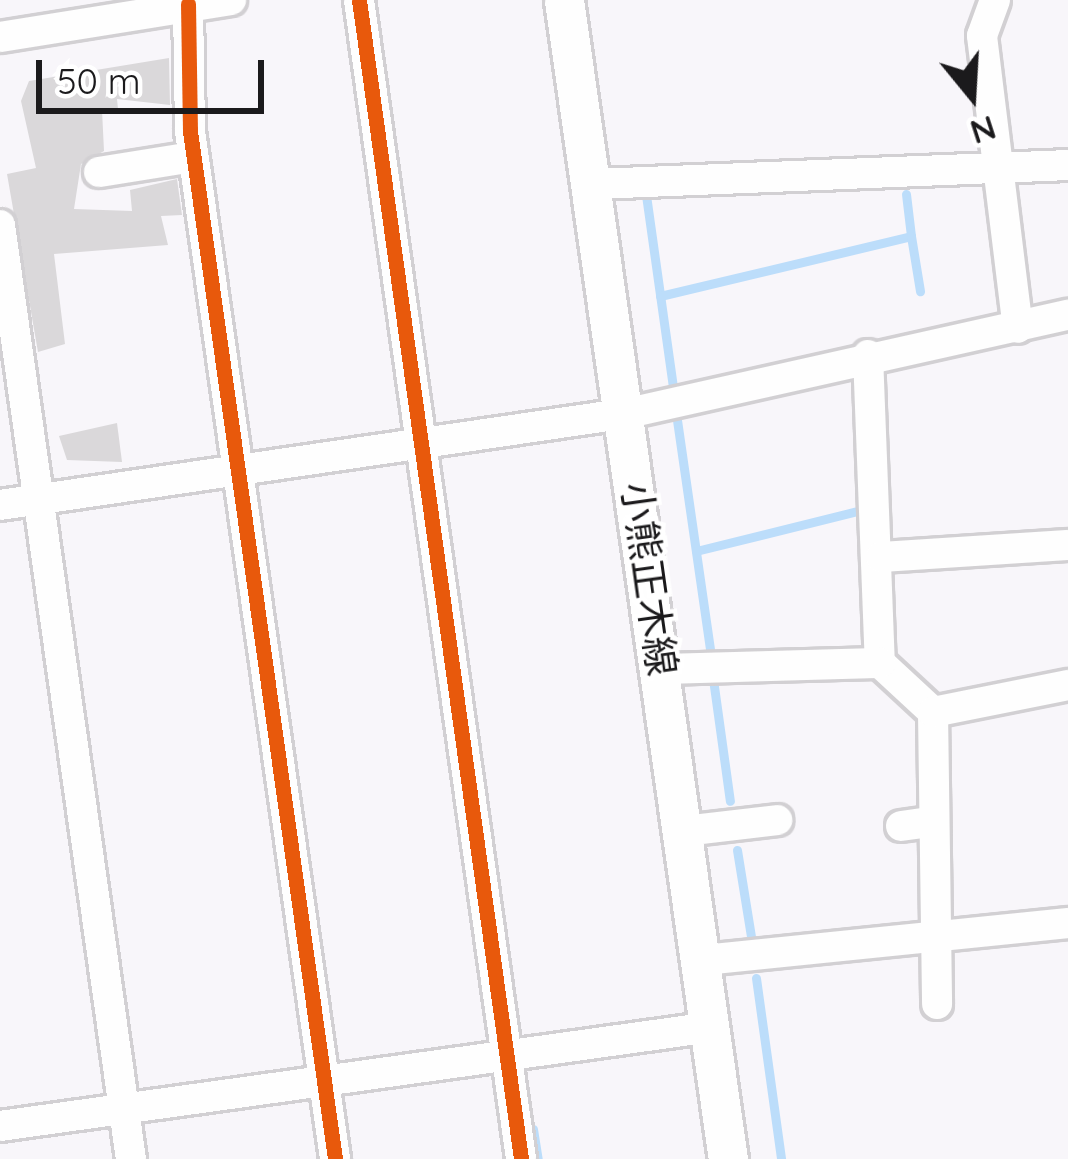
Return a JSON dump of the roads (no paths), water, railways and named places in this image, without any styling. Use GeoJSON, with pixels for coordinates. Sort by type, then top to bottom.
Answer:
{"type":"FeatureCollection","features":[{"type":"Feature","properties":{"kind":"main road","name":"小熊正木線"},"geometry":{"type":"LineString","coordinates":[[564,0],[596,184],[728,1159]]}},
{"type":"Feature","properties":{"kind":"street"},"geometry":{"type":"LineString","coordinates":[[0,37],[231,0]]}},
{"type":"Feature","properties":{"kind":"street"},"geometry":{"type":"LineString","coordinates":[[358,0],[521,1159]]}},
{"type":"Feature","properties":{"kind":"street"},"geometry":{"type":"LineString","coordinates":[[995,0],[982,35],[1018,328]]}},
{"type":"Feature","properties":{"kind":"street"},"geometry":{"type":"LineString","coordinates":[[188,4],[193,157],[335,1159]]}},
{"type":"Feature","properties":{"kind":"street"},"geometry":{"type":"LineString","coordinates":[[99,172],[193,157]]}},
{"type":"Feature","properties":{"kind":"street"},"geometry":{"type":"LineString","coordinates":[[596,184],[999,172],[1068,165]]}},
{"type":"Feature","properties":{"kind":"street"},"geometry":{"type":"LineString","coordinates":[[0,225],[131,1159]]}},
{"type":"Feature","properties":{"kind":"street"},"geometry":{"type":"LineString","coordinates":[[0,505],[628,413],[868,355],[1018,328],[1068,314]]}},
{"type":"Feature","properties":{"kind":"street"},"geometry":{"type":"LineString","coordinates":[[868,355],[881,557],[880,663]]}},
{"type":"Feature","properties":{"kind":"street"},"geometry":{"type":"LineString","coordinates":[[881,557],[1068,545]]}},
{"type":"Feature","properties":{"kind":"street"},"geometry":{"type":"LineString","coordinates":[[662,669],[880,663],[933,712]]}},
{"type":"Feature","properties":{"kind":"street"},"geometry":{"type":"LineString","coordinates":[[933,712],[1068,685]]}},
{"type":"Feature","properties":{"kind":"street"},"geometry":{"type":"LineString","coordinates":[[933,712],[916,824],[938,937],[937,1004]]}},
{"type":"Feature","properties":{"kind":"street"},"geometry":{"type":"LineString","coordinates":[[683,830],[777,820]]}},
{"type":"Feature","properties":{"kind":"street"},"geometry":{"type":"LineString","coordinates":[[704,960],[1068,923]]}},
{"type":"Feature","properties":{"kind":"street"},"geometry":{"type":"LineString","coordinates":[[0,1126],[712,1027]]}},
{"type":"Feature","properties":{"kind":"waterway"},"geometry":{"type":"LineString","coordinates":[[906,194],[911,236]]}},
{"type":"Feature","properties":{"kind":"waterway"},"geometry":{"type":"LineString","coordinates":[[646,195],[673,386]]}},
{"type":"Feature","properties":{"kind":"waterway"},"geometry":{"type":"LineString","coordinates":[[660,296],[911,236],[920,291]]}},
{"type":"Feature","properties":{"kind":"waterway"},"geometry":{"type":"LineString","coordinates":[[677,420],[710,649]]}},
{"type":"Feature","properties":{"kind":"waterway"},"geometry":{"type":"LineString","coordinates":[[696,551],[866,509]]}},
{"type":"Feature","properties":{"kind":"waterway"},"geometry":{"type":"LineString","coordinates":[[713,679],[730,801]]}},
{"type":"Feature","properties":{"kind":"waterway"},"geometry":{"type":"LineString","coordinates":[[737,850],[751,936]]}},
{"type":"Feature","properties":{"kind":"waterway"},"geometry":{"type":"LineString","coordinates":[[756,978],[781,1159]]}},
{"type":"Feature","properties":{"kind":"waterway"},"geometry":{"type":"LineString","coordinates":[[533,1129],[538,1159]]}}]}
